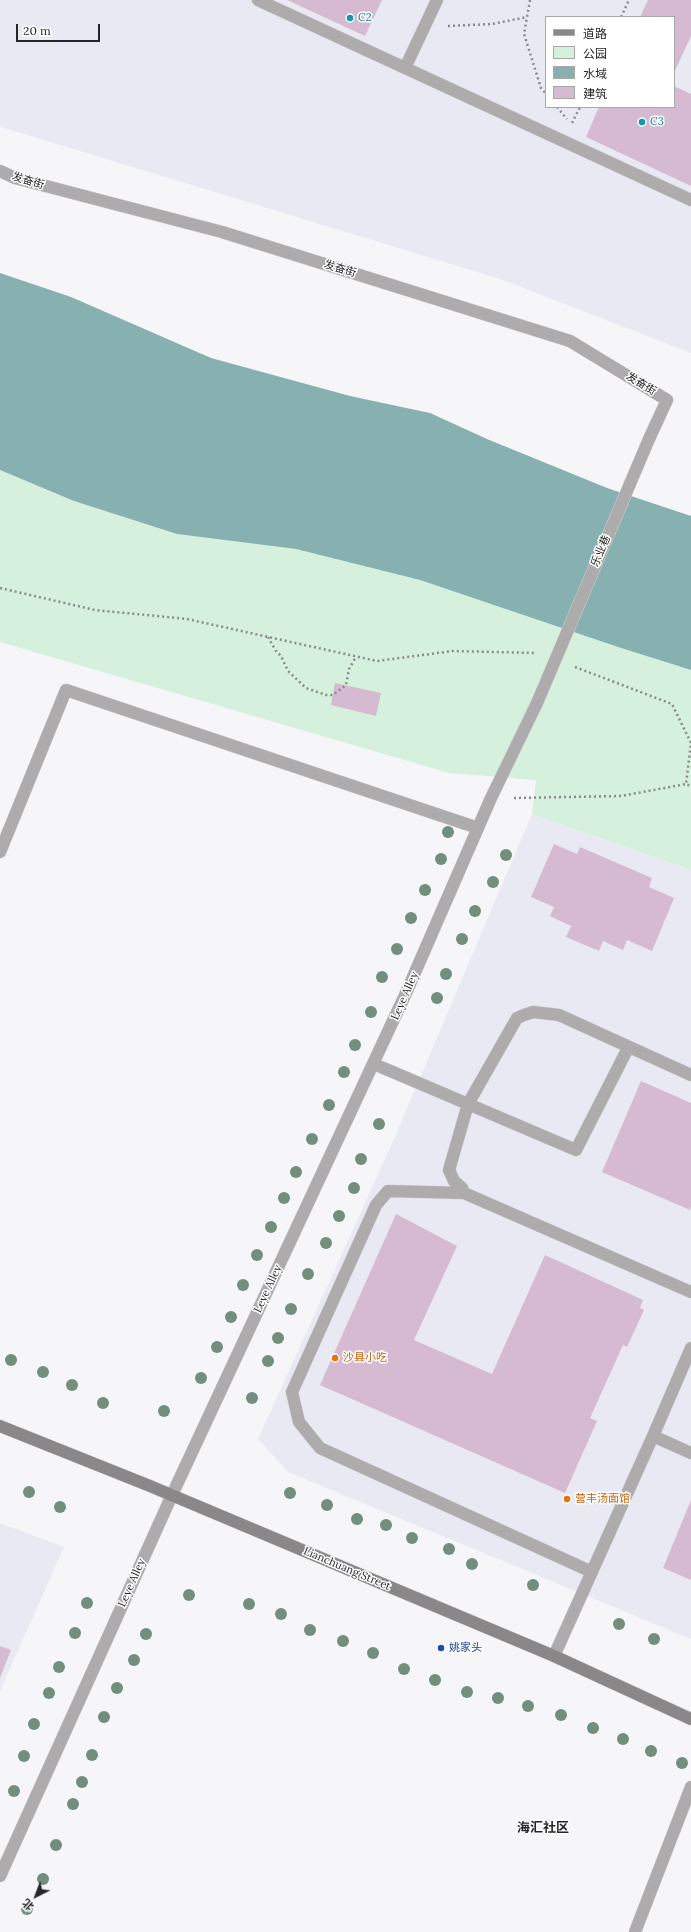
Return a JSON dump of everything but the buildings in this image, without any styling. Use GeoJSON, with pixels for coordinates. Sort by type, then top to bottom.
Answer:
{"type":"FeatureCollection","features":[{"type":"Feature","properties":{"kind":"street"},"geometry":{"type":"LineString","coordinates":[[258,0],[691,200]]}},
{"type":"Feature","properties":{"kind":"street"},"geometry":{"type":"LineString","coordinates":[[405,68],[437,0]]}},
{"type":"Feature","properties":{"kind":"street","name":"发奋街"},"geometry":{"type":"LineString","coordinates":[[0,170],[15,178],[222,232],[570,341],[667,400]]}},
{"type":"Feature","properties":{"kind":"street","name":"乐业巷"},"geometry":{"type":"LineString","coordinates":[[537,703],[667,400]]}},
{"type":"Feature","properties":{"kind":"street"},"geometry":{"type":"LineString","coordinates":[[0,852],[66,690],[478,828]]}},
{"type":"Feature","properties":{"kind":"street","name":"Leye Alley"},"geometry":{"type":"LineString","coordinates":[[0,1876],[172,1496],[374,1064],[491,798],[537,703]]}},
{"type":"Feature","properties":{"kind":"street"},"geometry":{"type":"LineString","coordinates":[[464,1193],[462,1188],[454,1181],[449,1170],[468,1104],[517,1018],[533,1012],[559,1015],[628,1048],[691,1075]]}},
{"type":"Feature","properties":{"kind":"street"},"geometry":{"type":"LineString","coordinates":[[374,1064],[576,1150],[628,1048]]}},
{"type":"Feature","properties":{"kind":"street"},"geometry":{"type":"LineString","coordinates":[[592,1572],[320,1448],[300,1422],[292,1392],[376,1205],[388,1191],[464,1193],[691,1292]]}},
{"type":"Feature","properties":{"kind":"street"},"geometry":{"type":"LineString","coordinates":[[554,1656],[691,1348]]}},
{"type":"Feature","properties":{"kind":"street","name":"Lianchuang Street"},"geometry":{"type":"LineString","coordinates":[[0,1426],[172,1496],[554,1656],[691,1719]]}},
{"type":"Feature","properties":{"kind":"street"},"geometry":{"type":"LineString","coordinates":[[653,1436],[691,1453]]}},
{"type":"Feature","properties":{"kind":"street"},"geometry":{"type":"LineString","coordinates":[[635,1932],[691,1787]]}},
{"type":"Feature","properties":{"kind":"path"},"geometry":{"type":"LineString","coordinates":[[530,0],[524,34],[541,88],[545,93]]}},
{"type":"Feature","properties":{"kind":"path"},"geometry":{"type":"LineString","coordinates":[[621,16],[629,0]]}},
{"type":"Feature","properties":{"kind":"path"},"geometry":{"type":"LineString","coordinates":[[424,27],[492,24],[527,17]]}},
{"type":"Feature","properties":{"kind":"path"},"geometry":{"type":"LineString","coordinates":[[558,108],[572,124]]}},
{"type":"Feature","properties":{"kind":"path"},"geometry":{"type":"LineString","coordinates":[[0,588],[96,610],[187,619],[377,661],[453,651],[538,653]]}},
{"type":"Feature","properties":{"kind":"path"},"geometry":{"type":"LineString","coordinates":[[267,637],[276,652],[281,656],[288,671],[306,688],[326,695],[333,695],[346,685],[349,669],[356,656]]}},
{"type":"Feature","properties":{"kind":"path"},"geometry":{"type":"LineString","coordinates":[[567,664],[672,704],[691,743],[686,784]]}},
{"type":"Feature","properties":{"kind":"path"},"geometry":{"type":"LineString","coordinates":[[491,798],[554,799],[621,796],[686,784],[691,786]]}},
{"type":"Feature","properties":{"kind":"shaded area"},"geometry":{"type":"Polygon","coordinates":[[[0,0],[691,0],[691,353],[500,279],[1,127],[0,0]]]}},
{"type":"Feature","properties":{"kind":"shaded area"},"geometry":{"type":"Polygon","coordinates":[[[532,814],[691,870],[691,1639],[288,1472],[258,1439],[394,1139],[532,814]]]}},
{"type":"Feature","properties":{"kind":"shaded area"},"geometry":{"type":"Polygon","coordinates":[[[0,1523],[64,1547],[0,1691],[0,1523]]]}},
{"type":"Feature","properties":{"kind":"green space"},"geometry":{"type":"Polygon","coordinates":[[[0,470],[74,501],[177,534],[296,549],[420,580],[691,670],[691,870],[532,814],[536,780],[449,773],[0,642],[0,470]]]}},
{"type":"Feature","properties":{"kind":"water"},"geometry":{"type":"Polygon","coordinates":[[[0,273],[71,297],[211,358],[350,396],[430,413],[487,439],[607,488],[691,516],[691,670],[420,580],[296,549],[177,534],[74,501],[0,470],[0,273]]]}},
{"type":"Feature","properties":{"kind":"place","name":"C2"},"geometry":{"type":"Point","coordinates":[350,18]}},
{"type":"Feature","properties":{"kind":"place","name":"C3"},"geometry":{"type":"Point","coordinates":[642,122]}},
{"type":"Feature","properties":{"kind":"place","name":"沙县小吃"},"geometry":{"type":"Point","coordinates":[335,1358]}},
{"type":"Feature","properties":{"kind":"place","name":"营丰汤面馆"},"geometry":{"type":"Point","coordinates":[567,1499]}},
{"type":"Feature","properties":{"kind":"place","name":"姚家头"},"geometry":{"type":"Point","coordinates":[441,1648]}},
{"type":"Feature","properties":{"kind":"district","name":"海汇社区"},"geometry":{"type":"Point","coordinates":[543,1828]}}]}
